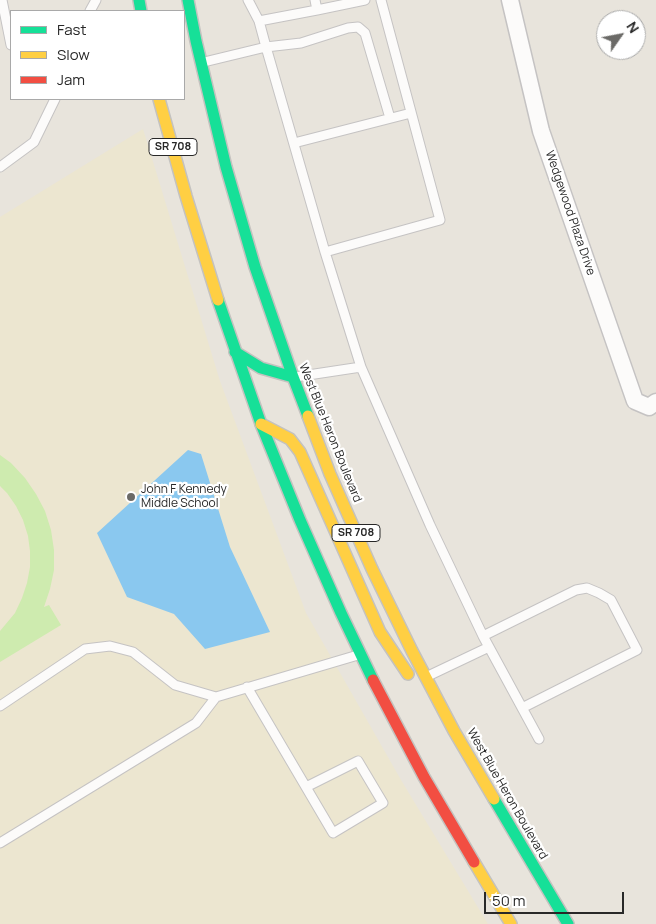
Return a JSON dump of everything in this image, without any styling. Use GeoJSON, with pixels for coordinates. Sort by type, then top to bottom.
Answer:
{"type":"FeatureCollection","features":[{"type":"Feature","properties":{"kind":"main road","name":"West Blue Heron Boulevard"},"geometry":{"type":"LineString","coordinates":[[188,0],[226,167],[255,267],[292,377],[330,474],[372,569],[454,731],[568,924]]}},
{"type":"Feature","properties":{"kind":"main road","name":"SR 708"},"geometry":{"type":"LineString","coordinates":[[160,100],[186,196],[223,315],[260,424],[304,529],[341,613],[381,696],[424,777],[511,924]]}},
{"type":"Feature","properties":{"kind":"main road"},"geometry":{"type":"LineString","coordinates":[[236,352],[261,368],[292,377]]}},
{"type":"Feature","properties":{"kind":"main road"},"geometry":{"type":"LineString","coordinates":[[260,424],[290,440],[300,452],[380,632],[407,673],[426,677]]}},
{"type":"Feature","properties":{"kind":"street","name":"Wedgewood Plaza Drive"},"geometry":{"type":"LineString","coordinates":[[510,0],[541,131],[635,401],[648,406],[656,402]]}},
{"type":"Feature","properties":{"kind":"lane"},"geometry":{"type":"LineString","coordinates":[[2,0],[10,40]]}},
{"type":"Feature","properties":{"kind":"lane"},"geometry":{"type":"LineString","coordinates":[[248,0],[259,21],[325,252],[361,367],[430,525],[483,636],[538,738]]}},
{"type":"Feature","properties":{"kind":"lane"},"geometry":{"type":"LineString","coordinates":[[315,0],[317,10]]}},
{"type":"Feature","properties":{"kind":"lane"},"geometry":{"type":"LineString","coordinates":[[259,21],[365,0]]}},
{"type":"Feature","properties":{"kind":"lane"},"geometry":{"type":"LineString","coordinates":[[325,252],[440,220],[381,0]]}},
{"type":"Feature","properties":{"kind":"lane"},"geometry":{"type":"LineString","coordinates":[[201,62],[266,47],[301,43],[348,28],[358,27],[365,33],[390,118]]}},
{"type":"Feature","properties":{"kind":"lane"},"geometry":{"type":"LineString","coordinates":[[0,166],[34,142],[55,100]]}},
{"type":"Feature","properties":{"kind":"lane"},"geometry":{"type":"LineString","coordinates":[[294,143],[411,113]]}},
{"type":"Feature","properties":{"kind":"lane"},"geometry":{"type":"LineString","coordinates":[[292,377],[361,367]]}},
{"type":"Feature","properties":{"kind":"lane"},"geometry":{"type":"LineString","coordinates":[[483,636],[576,590],[586,588],[611,600],[637,650],[522,708]]}},
{"type":"Feature","properties":{"kind":"lane"},"geometry":{"type":"LineString","coordinates":[[0,706],[84,649],[110,646],[133,652],[175,685],[216,697],[361,655]]}},
{"type":"Feature","properties":{"kind":"lane"},"geometry":{"type":"LineString","coordinates":[[426,677],[489,647]]}},
{"type":"Feature","properties":{"kind":"lane"},"geometry":{"type":"LineString","coordinates":[[247,687],[332,833],[383,803],[358,761],[306,787]]}},
{"type":"Feature","properties":{"kind":"lane"},"geometry":{"type":"LineString","coordinates":[[0,843],[196,723],[216,697]]}},
{"type":"Feature","properties":{"kind":"shaded area","name":"John F Kennedy Middle School"},"geometry":{"type":"Polygon","coordinates":[[[143,129],[220,381],[306,613],[401,780],[488,924],[0,924],[0,217],[143,129]]]}},
{"type":"Feature","properties":{"kind":"green space"},"geometry":{"type":"Polygon","coordinates":[[[0,455],[11,463],[25,478],[45,511],[51,530],[54,570],[44,607],[49,605],[61,625],[0,662],[0,631],[15,613],[22,598],[30,567],[30,551],[23,520],[16,506],[0,486],[0,455]]]}},
{"type":"Feature","properties":{"kind":"water"},"geometry":{"type":"Polygon","coordinates":[[[188,450],[201,454],[230,547],[270,632],[205,649],[174,614],[127,597],[97,533],[188,450]]]}},
{"type":"Feature","properties":{"kind":"traffic: fast"},"geometry":{"type":"LineString","coordinates":[[139,0],[141,10]]}},
{"type":"Feature","properties":{"kind":"traffic: fast"},"geometry":{"type":"LineString","coordinates":[[188,0],[226,167],[255,267],[308,416]]}},
{"type":"Feature","properties":{"kind":"traffic: fast"},"geometry":{"type":"LineString","coordinates":[[218,300],[261,424],[300,520],[373,680]]}},
{"type":"Feature","properties":{"kind":"traffic: fast"},"geometry":{"type":"LineString","coordinates":[[235,352],[261,368],[293,377]]}},
{"type":"Feature","properties":{"kind":"traffic: fast"},"geometry":{"type":"LineString","coordinates":[[494,799],[568,924]]}},
{"type":"Feature","properties":{"kind":"traffic: slow"},"geometry":{"type":"LineString","coordinates":[[159,100],[218,300]]}},
{"type":"Feature","properties":{"kind":"traffic: slow"},"geometry":{"type":"LineString","coordinates":[[308,416],[330,474],[372,569],[454,731],[494,799]]}},
{"type":"Feature","properties":{"kind":"traffic: slow"},"geometry":{"type":"LineString","coordinates":[[261,424],[290,439],[300,452],[380,632],[408,674]]}},
{"type":"Feature","properties":{"kind":"traffic: slow"},"geometry":{"type":"LineString","coordinates":[[474,862],[511,924]]}},
{"type":"Feature","properties":{"kind":"traffic: jam"},"geometry":{"type":"LineString","coordinates":[[373,680],[424,777],[474,862]]}},
{"type":"Feature","properties":{"kind":"place","name":"John F Kennedy Middle School"},"geometry":{"type":"Point","coordinates":[131,497]}}]}
